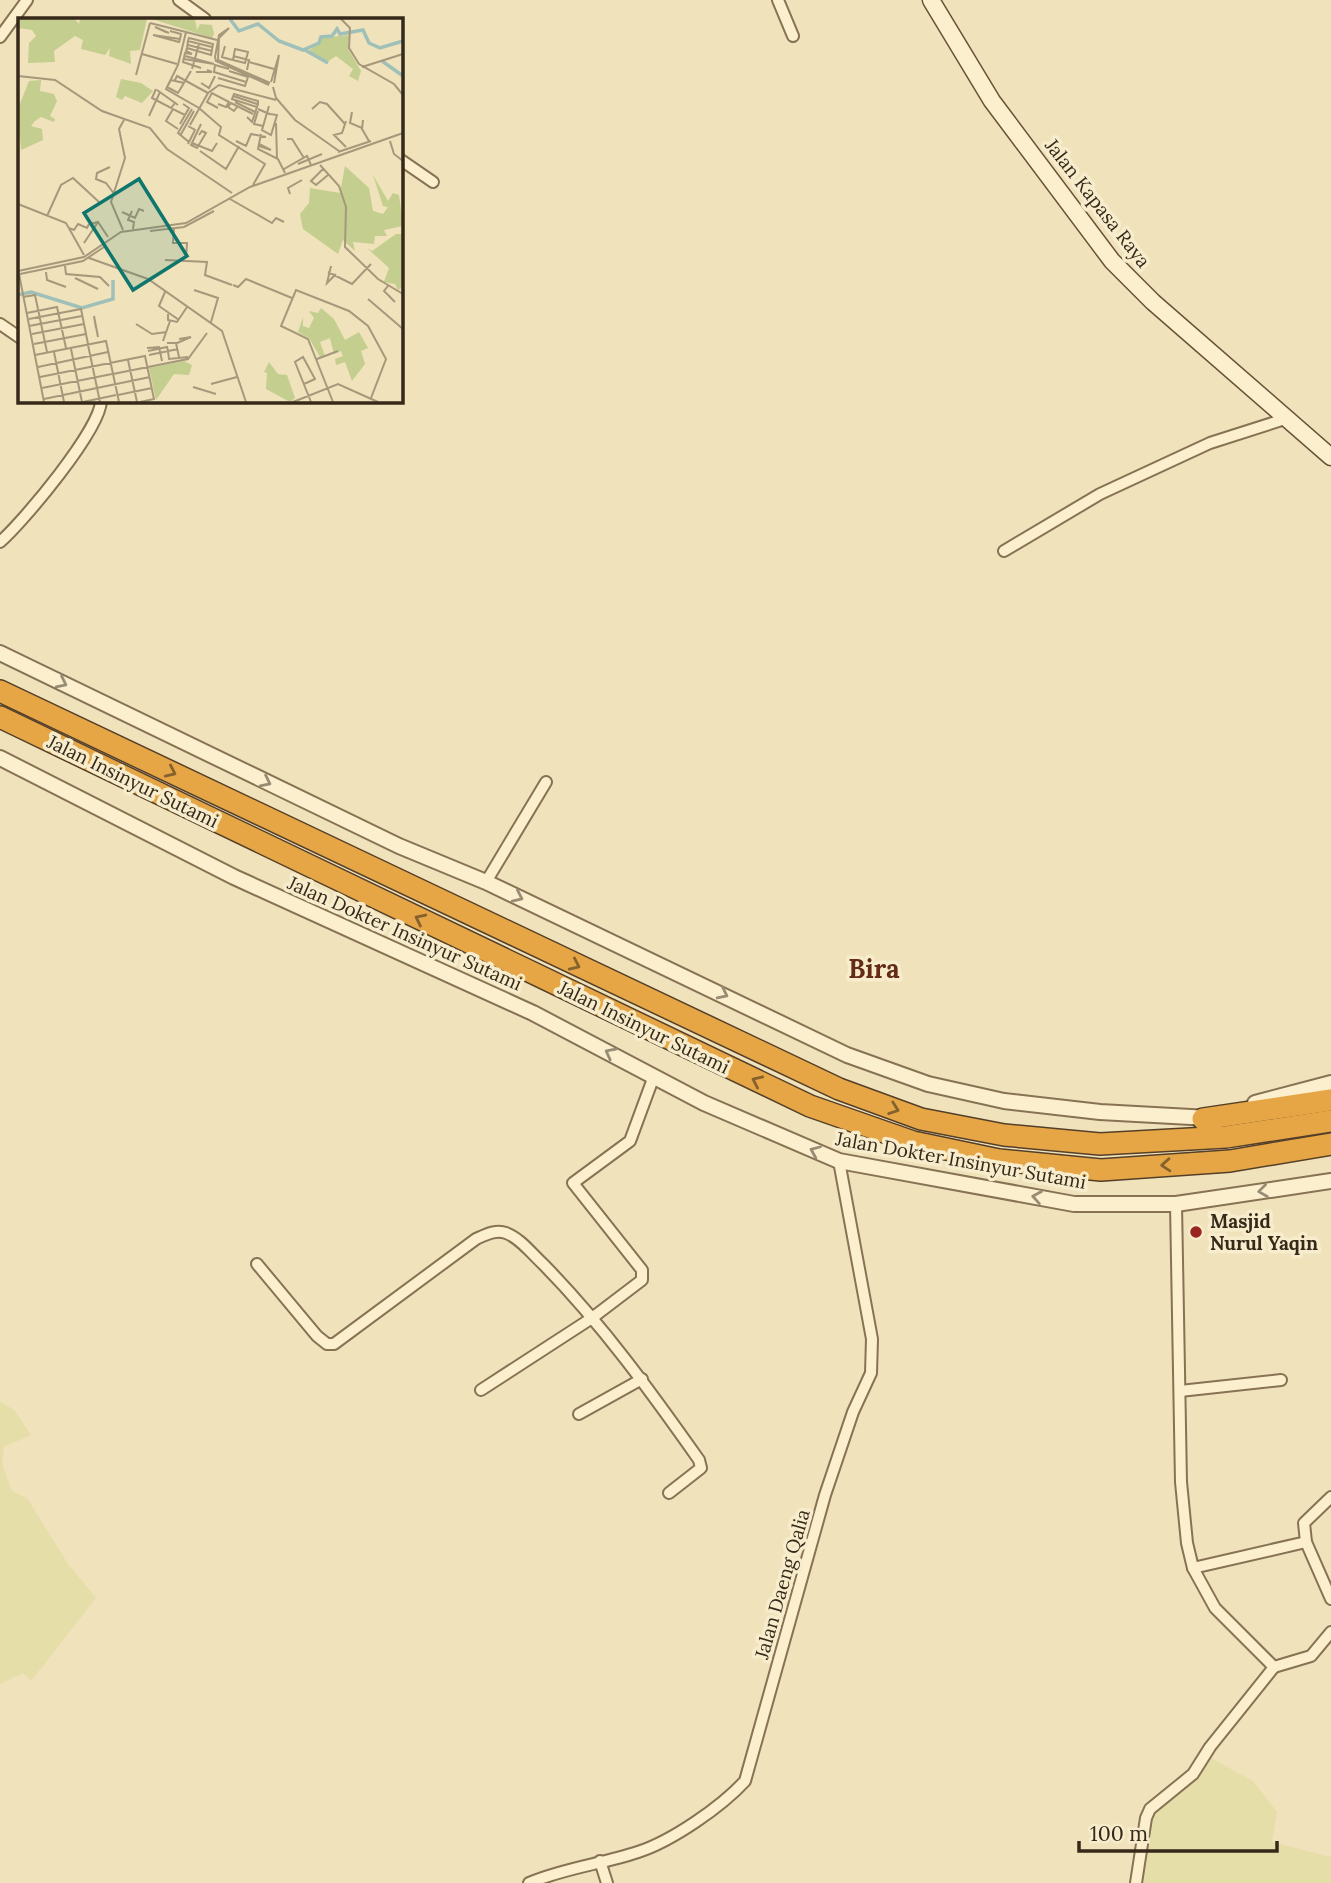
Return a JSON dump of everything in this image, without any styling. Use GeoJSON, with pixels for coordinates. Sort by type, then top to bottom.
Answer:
{"type":"FeatureCollection","features":[{"type":"Feature","properties":{"kind":"highway","name":"Jalan Insinyur Sutami"},"geometry":{"type":"LineString","coordinates":[[0,691],[827,1083],[921,1119],[1004,1135],[1100,1144],[1226,1137],[1331,1121]]}},
{"type":"Feature","properties":{"kind":"highway","name":"Jalan Insinyur Sutami"},"geometry":{"type":"LineString","coordinates":[[0,717],[810,1106],[913,1142],[999,1160],[1101,1170],[1230,1161],[1331,1144]]}},
{"type":"Feature","properties":{"kind":"highway"},"geometry":{"type":"LineString","coordinates":[[1203,1119],[1331,1100]]}},
{"type":"Feature","properties":{"kind":"main road","name":"Jalan Kapasa Raya"},"geometry":{"type":"LineString","coordinates":[[931,0],[992,101],[1112,261],[1153,302],[1331,457]]}},
{"type":"Feature","properties":{"kind":"street"},"geometry":{"type":"LineString","coordinates":[[0,37],[27,0]]}},
{"type":"Feature","properties":{"kind":"street"},"geometry":{"type":"LineString","coordinates":[[179,0],[204,18]]}},
{"type":"Feature","properties":{"kind":"street"},"geometry":{"type":"LineString","coordinates":[[778,0],[793,36]]}},
{"type":"Feature","properties":{"kind":"street"},"geometry":{"type":"LineString","coordinates":[[402,161],[433,182]]}},
{"type":"Feature","properties":{"kind":"street"},"geometry":{"type":"LineString","coordinates":[[0,324],[18,336]]}},
{"type":"Feature","properties":{"kind":"street"},"geometry":{"type":"LineString","coordinates":[[0,542],[31,511],[95,421],[102,402]]}},
{"type":"Feature","properties":{"kind":"street"},"geometry":{"type":"LineString","coordinates":[[1004,551],[1100,494],[1210,443],[1288,418]]}},
{"type":"Feature","properties":{"kind":"street"},"geometry":{"type":"LineString","coordinates":[[0,653],[399,846],[486,882],[847,1055],[928,1084],[1004,1101],[1203,1119],[1331,1083]]}},
{"type":"Feature","properties":{"kind":"street","name":"Jalan Dokter Insinyur Sutami"},"geometry":{"type":"LineString","coordinates":[[0,758],[224,872],[533,1013],[704,1103],[839,1161],[1074,1204],[1176,1204],[1331,1181]]}},
{"type":"Feature","properties":{"kind":"street"},"geometry":{"type":"LineString","coordinates":[[486,882],[545,782]]}},
{"type":"Feature","properties":{"kind":"street"},"geometry":{"type":"LineString","coordinates":[[481,1390],[593,1318],[633,1288],[644,1275],[573,1183],[635,1136],[654,1076]]}},
{"type":"Feature","properties":{"kind":"street","name":"Jalan Daeng Qalia"},"geometry":{"type":"LineString","coordinates":[[529,1883],[551,1874],[639,1852],[666,1840],[730,1797],[745,1781],[753,1761],[825,1495],[853,1412],[871,1373],[872,1339],[839,1161]]}},
{"type":"Feature","properties":{"kind":"street"},"geometry":{"type":"LineString","coordinates":[[1176,1204],[1182,1511],[1193,1568],[1215,1608],[1274,1667]]}},
{"type":"Feature","properties":{"kind":"street"},"geometry":{"type":"LineString","coordinates":[[257,1264],[317,1336],[327,1344],[334,1344],[476,1239],[498,1231],[508,1233],[523,1244],[593,1318],[642,1379],[701,1463],[695,1475],[669,1493]]}},
{"type":"Feature","properties":{"kind":"street"},"geometry":{"type":"LineString","coordinates":[[579,1414],[642,1379]]}},
{"type":"Feature","properties":{"kind":"street"},"geometry":{"type":"LineString","coordinates":[[1180,1391],[1281,1380]]}},
{"type":"Feature","properties":{"kind":"street"},"geometry":{"type":"LineString","coordinates":[[1331,1497],[1304,1523],[1307,1542],[1331,1600]]}},
{"type":"Feature","properties":{"kind":"street"},"geometry":{"type":"LineString","coordinates":[[1193,1568],[1307,1542]]}},
{"type":"Feature","properties":{"kind":"street"},"geometry":{"type":"LineString","coordinates":[[1136,1883],[1146,1818],[1150,1809],[1186,1782],[1274,1667],[1311,1656],[1331,1632]]}},
{"type":"Feature","properties":{"kind":"street"},"geometry":{"type":"LineString","coordinates":[[600,1861],[607,1883]]}},
{"type":"Feature","properties":{"kind":"shaded area"},"geometry":{"type":"Polygon","coordinates":[[[0,1401],[14,1410],[31,1435],[4,1447],[2,1464],[12,1491],[27,1498],[68,1564],[96,1598],[31,1681],[23,1673],[0,1684],[0,1401]]]}},
{"type":"Feature","properties":{"kind":"shaded area"},"geometry":{"type":"Polygon","coordinates":[[[1211,1758],[1253,1781],[1277,1812],[1272,1842],[1331,1857],[1331,1883],[1141,1883],[1146,1809],[1192,1780],[1211,1758]]]}},
{"type":"Feature","properties":{"kind":"place","name":"Masjid Nurul Yaqin"},"geometry":{"type":"Point","coordinates":[1196,1232]}},
{"type":"Feature","properties":{"kind":"district","name":"Bira"},"geometry":{"type":"Point","coordinates":[874,969]}}]}
